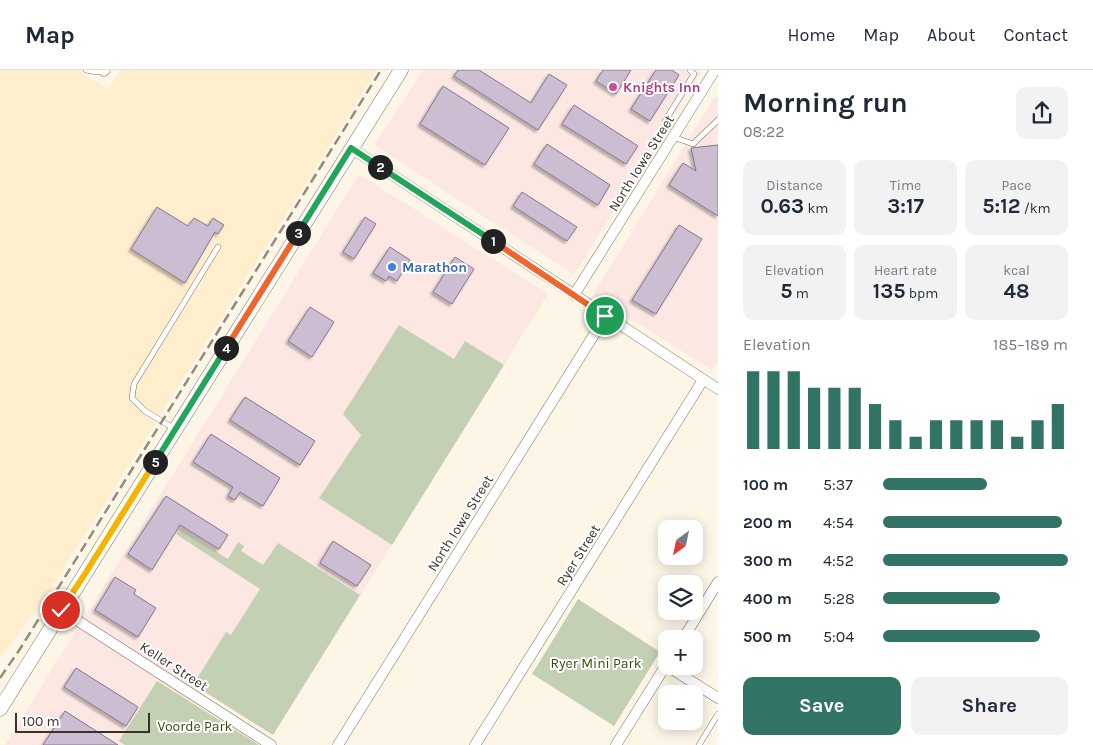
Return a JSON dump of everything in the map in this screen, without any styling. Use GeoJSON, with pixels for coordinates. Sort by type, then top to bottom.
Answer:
{"type":"FeatureCollection","features":[{"type":"Feature","properties":{"kind":"street"},"geometry":{"type":"LineString","coordinates":[[0,709],[401,70]]}},
{"type":"Feature","properties":{"kind":"street","name":"North Iowa Street"},"geometry":{"type":"LineString","coordinates":[[574,295],[715,70]]}},
{"type":"Feature","properties":{"kind":"street"},"geometry":{"type":"LineString","coordinates":[[351,148],[718,389]]}},
{"type":"Feature","properties":{"kind":"street","name":"North Iowa Street"},"geometry":{"type":"LineString","coordinates":[[338,745],[605,316]]}},
{"type":"Feature","properties":{"kind":"street","name":"Ryer Street"},"geometry":{"type":"LineString","coordinates":[[475,745],[703,380]]}},
{"type":"Feature","properties":{"kind":"street"},"geometry":{"type":"LineString","coordinates":[[689,630],[718,582]]}},
{"type":"Feature","properties":{"kind":"street","name":"Keller Street"},"geometry":{"type":"LineString","coordinates":[[61,610],[271,745]]}},
{"type":"Feature","properties":{"kind":"street"},"geometry":{"type":"LineString","coordinates":[[616,745],[661,675]]}},
{"type":"Feature","properties":{"kind":"street"},"geometry":{"type":"LineString","coordinates":[[681,675],[718,698]]}},
{"type":"Feature","properties":{"kind":"lane"},"geometry":{"type":"LineString","coordinates":[[86,70],[97,72],[105,70]]}},
{"type":"Feature","properties":{"kind":"lane"},"geometry":{"type":"LineString","coordinates":[[665,121],[694,71]]}},
{"type":"Feature","properties":{"kind":"lane"},"geometry":{"type":"LineString","coordinates":[[673,137],[693,144],[718,120]]}},
{"type":"Feature","properties":{"kind":"lane"},"geometry":{"type":"LineString","coordinates":[[175,430],[145,410],[132,398],[134,384],[218,247]]}},
{"type":"Feature","properties":{"kind":"lane"},"geometry":{"type":"LineString","coordinates":[[699,745],[718,714]]}},
{"type":"Feature","properties":{"kind":"shaded area"},"geometry":{"type":"Polygon","coordinates":[[[0,70],[77,70],[108,90],[121,70],[377,70],[55,583],[0,659],[0,70]]]}},
{"type":"Feature","properties":{"kind":"shaded area"},"geometry":{"type":"Polygon","coordinates":[[[423,70],[697,70],[700,73],[574,275],[374,145],[423,70]]]}},
{"type":"Feature","properties":{"kind":"shaded area"},"geometry":{"type":"Polygon","coordinates":[[[715,96],[718,99],[718,362],[712,370],[593,295],[715,96]]]}},
{"type":"Feature","properties":{"kind":"shaded area"},"geometry":{"type":"Polygon","coordinates":[[[359,174],[548,294],[504,365],[465,342],[454,359],[343,414],[361,435],[319,498],[392,545],[273,735],[197,688],[160,745],[5,745],[359,174]]]}},
{"type":"Feature","properties":{"kind":"green space"},"geometry":{"type":"Polygon","coordinates":[[[399,325],[454,359],[465,341],[504,365],[392,545],[319,498],[361,435],[343,414],[399,325]]]}},
{"type":"Feature","properties":{"kind":"green space"},"geometry":{"type":"Polygon","coordinates":[[[179,528],[228,559],[238,542],[244,546],[241,551],[263,565],[278,543],[360,595],[273,735],[197,687],[195,682],[226,632],[231,635],[260,589],[176,534],[179,528]]]}},
{"type":"Feature","properties":{"kind":"green space","name":"Ryer Mini Park"},"geometry":{"type":"Polygon","coordinates":[[[578,599],[658,651],[658,655],[614,726],[532,674],[578,599]]]}},
{"type":"Feature","properties":{"kind":"green space","name":"Voorde Park"},"geometry":{"type":"Polygon","coordinates":[[[157,681],[259,745],[125,745],[119,741],[157,681]]]}},
{"type":"Feature","properties":{"kind":"building"},"geometry":{"type":"Polygon","coordinates":[[[458,70],[479,70],[531,103],[549,74],[567,85],[538,130],[454,76],[458,70]]]}},
{"type":"Feature","properties":{"kind":"building","name":"Knights Inn"},"geometry":{"type":"Polygon","coordinates":[[[603,70],[631,70],[616,94],[596,81],[603,70]]]}},
{"type":"Feature","properties":{"kind":"building"},"geometry":{"type":"Polygon","coordinates":[[[656,70],[672,70],[679,75],[650,121],[631,109],[656,70]]]}},
{"type":"Feature","properties":{"kind":"building"},"geometry":{"type":"Polygon","coordinates":[[[443,86],[509,128],[485,165],[420,124],[443,86]]]}},
{"type":"Feature","properties":{"kind":"building"},"geometry":{"type":"Polygon","coordinates":[[[574,105],[638,146],[626,164],[562,124],[574,105]]]}},
{"type":"Feature","properties":{"kind":"building"},"geometry":{"type":"Polygon","coordinates":[[[547,144],[610,185],[598,205],[534,164],[547,144]]]}},
{"type":"Feature","properties":{"kind":"building"},"geometry":{"type":"Polygon","coordinates":[[[718,145],[718,216],[669,185],[683,163],[696,171],[691,148],[718,145]]]}},
{"type":"Feature","properties":{"kind":"building"},"geometry":{"type":"Polygon","coordinates":[[[522,192],[577,227],[567,241],[513,206],[522,192]]]}},
{"type":"Feature","properties":{"kind":"building"},"geometry":{"type":"Polygon","coordinates":[[[157,207],[188,226],[194,218],[208,226],[213,218],[224,225],[218,234],[215,232],[185,283],[131,249],[157,207]]]}},
{"type":"Feature","properties":{"kind":"building","name":"Marathon"},"geometry":{"type":"Polygon","coordinates":[[[365,217],[376,224],[354,259],[343,252],[365,217]]]}},
{"type":"Feature","properties":{"kind":"building"},"geometry":{"type":"Polygon","coordinates":[[[679,225],[702,239],[656,314],[632,300],[679,225]]]}},
{"type":"Feature","properties":{"kind":"building","name":"Marathon"},"geometry":{"type":"Polygon","coordinates":[[[390,247],[410,260],[397,281],[389,276],[386,281],[373,273],[390,247]]]}},
{"type":"Feature","properties":{"kind":"building"},"geometry":{"type":"Polygon","coordinates":[[[455,257],[474,269],[452,304],[433,292],[455,257]]]}},
{"type":"Feature","properties":{"kind":"building"},"geometry":{"type":"Polygon","coordinates":[[[310,307],[334,322],[312,357],[288,341],[310,307]]]}},
{"type":"Feature","properties":{"kind":"building"},"geometry":{"type":"Polygon","coordinates":[[[245,397],[315,441],[300,465],[230,420],[245,397]]]}},
{"type":"Feature","properties":{"kind":"building"},"geometry":{"type":"Polygon","coordinates":[[[211,434],[280,478],[263,506],[240,492],[235,500],[228,496],[233,487],[193,462],[211,434]]]}},
{"type":"Feature","properties":{"kind":"building"},"geometry":{"type":"Polygon","coordinates":[[[166,496],[228,535],[219,549],[180,525],[152,570],[128,554],[166,496]]]}},
{"type":"Feature","properties":{"kind":"building"},"geometry":{"type":"Polygon","coordinates":[[[333,541],[371,565],[357,586],[320,563],[333,541]]]}},
{"type":"Feature","properties":{"kind":"building"},"geometry":{"type":"Polygon","coordinates":[[[115,577],[136,590],[134,594],[156,608],[138,637],[95,610],[115,577]]]}},
{"type":"Feature","properties":{"kind":"building"},"geometry":{"type":"Polygon","coordinates":[[[76,668],[138,707],[126,726],[64,687],[76,668]]]}},
{"type":"Feature","properties":{"kind":"building"},"geometry":{"type":"Polygon","coordinates":[[[65,711],[118,745],[43,745],[65,711]]]}},
{"type":"Feature","properties":{"kind":"railway"},"geometry":{"type":"LineString","coordinates":[[0,678],[20,649],[381,70]]}},
{"type":"Feature","properties":{"kind":"place","name":"Knights Inn"},"geometry":{"type":"Point","coordinates":[613,87]}},
{"type":"Feature","properties":{"kind":"place","name":"Marathon"},"geometry":{"type":"Point","coordinates":[392,267]}},
{"type":"Feature","properties":{"kind":"route"},"geometry":{"type":"LineString","coordinates":[[61,610],[351,148],[605,316]]}}]}
